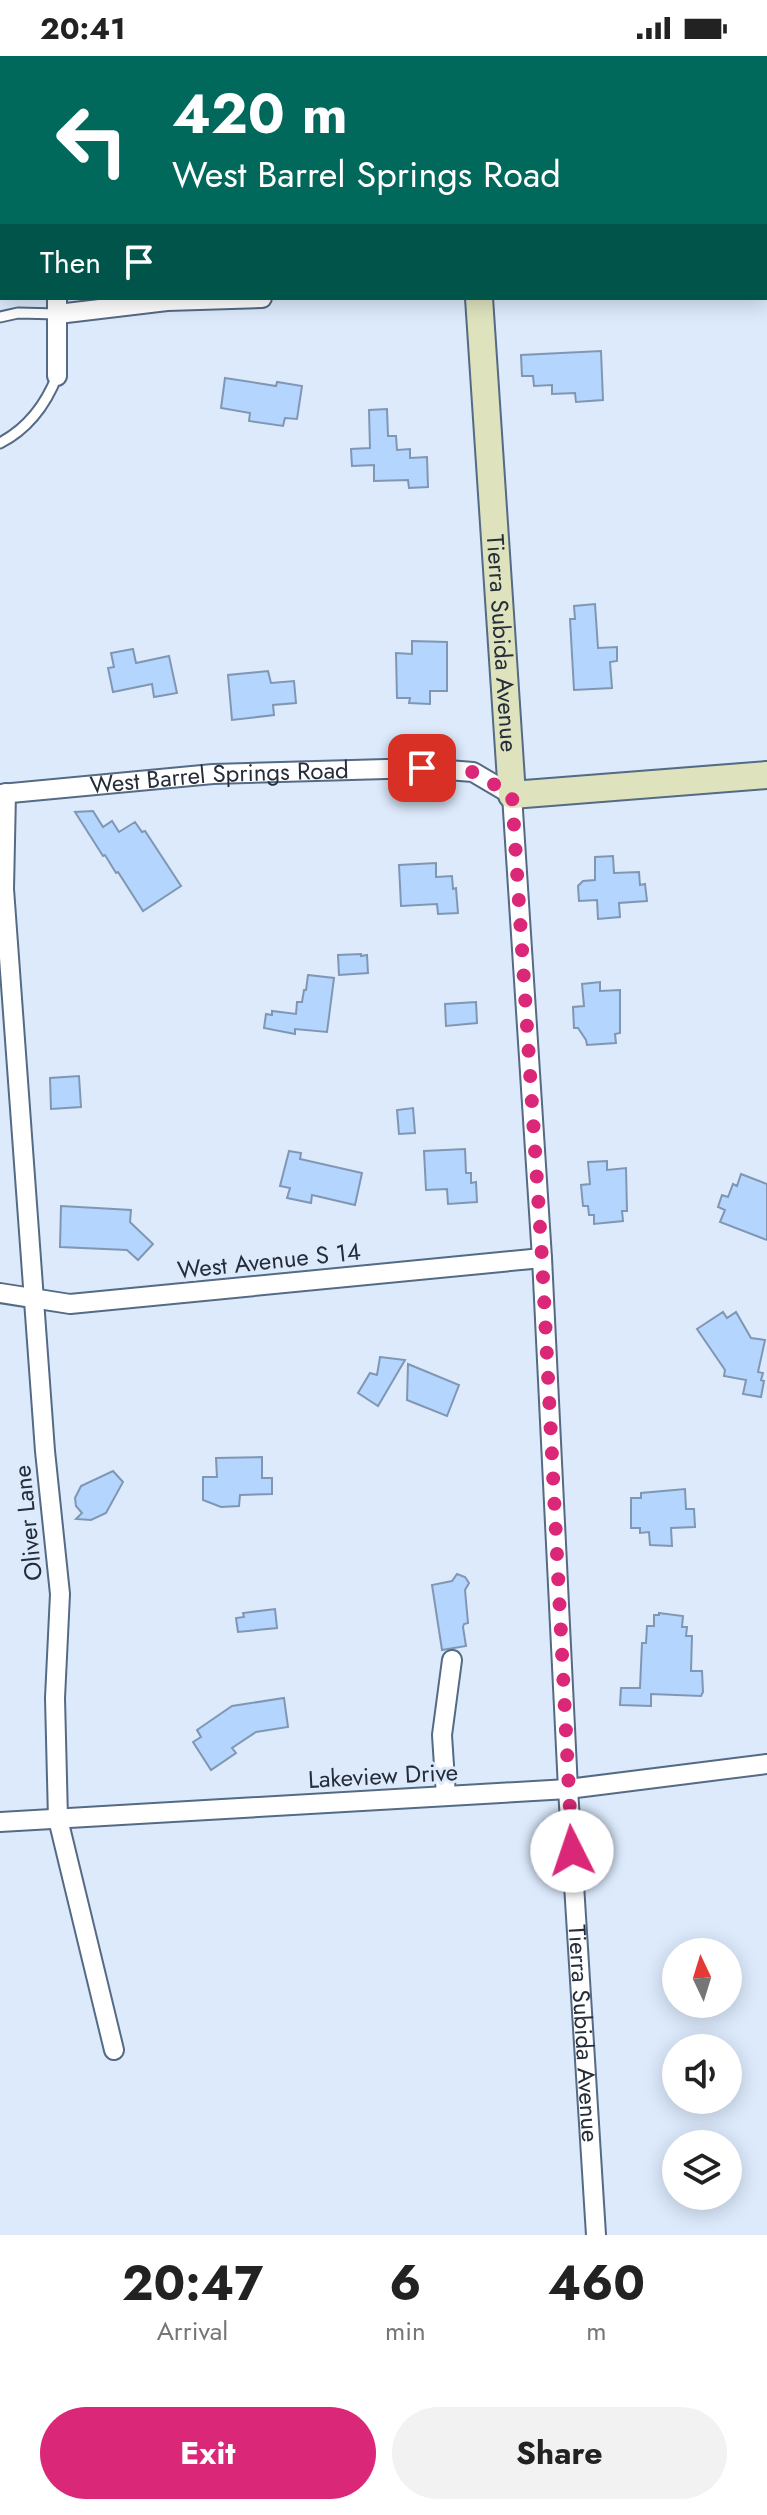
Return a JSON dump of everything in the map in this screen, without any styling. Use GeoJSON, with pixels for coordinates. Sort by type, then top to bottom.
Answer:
{"type":"FeatureCollection","features":[{"type":"Feature","properties":{"kind":"street"},"geometry":{"type":"LineString","coordinates":[[57,376],[58,306],[199,300]]}},
{"type":"Feature","properties":{"kind":"street","name":"Tierra Subida Avenue"},"geometry":{"type":"LineString","coordinates":[[479,300],[542,1258],[568,1789],[596,2235]]}},
{"type":"Feature","properties":{"kind":"street","name":"West Barrel Springs Road"},"geometry":{"type":"LineString","coordinates":[[3,794],[213,774],[422,768],[473,772],[512,795]]}},
{"type":"Feature","properties":{"kind":"street"},"geometry":{"type":"LineString","coordinates":[[512,795],[767,775]]}},
{"type":"Feature","properties":{"kind":"street","name":"Oliver Lane"},"geometry":{"type":"LineString","coordinates":[[3,794],[4,889],[45,1451],[60,1594],[55,1698],[58,1819],[114,2050]]}},
{"type":"Feature","properties":{"kind":"street","name":"West Avenue S 14"},"geometry":{"type":"LineString","coordinates":[[0,1293],[70,1304],[542,1258]]}},
{"type":"Feature","properties":{"kind":"street"},"geometry":{"type":"LineString","coordinates":[[446,1796],[442,1735],[452,1660]]}},
{"type":"Feature","properties":{"kind":"street","name":"Lakeview Drive"},"geometry":{"type":"LineString","coordinates":[[0,1822],[568,1789],[767,1764]]}},
{"type":"Feature","properties":{"kind":"street"},"geometry":{"type":"LineString","coordinates":[[579,2235],[595,2206]]}},
{"type":"Feature","properties":{"kind":"lane"},"geometry":{"type":"LineString","coordinates":[[0,317],[58,306]]}},
{"type":"Feature","properties":{"kind":"lane"},"geometry":{"type":"LineString","coordinates":[[0,443],[10,438],[48,399],[57,376]]}},
{"type":"Feature","properties":{"kind":"building"},"geometry":{"type":"Polygon","coordinates":[[[601,351],[603,400],[576,402],[575,393],[552,394],[552,385],[534,386],[533,376],[522,376],[521,355],[601,351]]]}},
{"type":"Feature","properties":{"kind":"building"},"geometry":{"type":"Polygon","coordinates":[[[225,378],[276,386],[277,382],[302,386],[297,419],[285,418],[283,426],[249,421],[250,413],[221,408],[225,378]]]}},
{"type":"Feature","properties":{"kind":"building"},"geometry":{"type":"Polygon","coordinates":[[[387,409],[388,436],[396,436],[397,450],[410,449],[410,458],[427,457],[428,487],[409,488],[408,480],[374,481],[374,465],[352,466],[351,449],[370,448],[369,410],[387,409]]]}},
{"type":"Feature","properties":{"kind":"building"},"geometry":{"type":"Polygon","coordinates":[[[595,604],[598,648],[617,647],[617,661],[610,662],[612,688],[574,690],[570,619],[575,619],[574,606],[595,604]]]}},
{"type":"Feature","properties":{"kind":"building"},"geometry":{"type":"Polygon","coordinates":[[[412,641],[447,642],[447,691],[430,691],[430,704],[409,703],[410,698],[397,698],[396,653],[412,654],[412,641]]]}},
{"type":"Feature","properties":{"kind":"building"},"geometry":{"type":"Polygon","coordinates":[[[133,649],[136,663],[169,656],[177,693],[154,697],[152,684],[113,692],[108,668],[114,667],[111,653],[133,649]]]}},
{"type":"Feature","properties":{"kind":"building"},"geometry":{"type":"Polygon","coordinates":[[[268,671],[271,683],[294,681],[296,703],[273,705],[274,715],[232,720],[228,675],[268,671]]]}},
{"type":"Feature","properties":{"kind":"building"},"geometry":{"type":"Polygon","coordinates":[[[93,811],[103,827],[112,821],[119,832],[135,822],[142,832],[145,831],[181,886],[143,911],[75,812],[93,811]]]}},
{"type":"Feature","properties":{"kind":"building"},"geometry":{"type":"Polygon","coordinates":[[[613,856],[614,873],[639,872],[640,885],[645,884],[647,901],[619,903],[620,917],[598,919],[597,900],[579,901],[578,886],[583,881],[595,880],[595,857],[613,856]]]}},
{"type":"Feature","properties":{"kind":"building"},"geometry":{"type":"Polygon","coordinates":[[[436,863],[436,877],[452,876],[458,913],[438,914],[437,904],[401,906],[399,865],[436,863]]]}},
{"type":"Feature","properties":{"kind":"building"},"geometry":{"type":"Polygon","coordinates":[[[338,955],[367,955],[368,973],[339,975],[338,955]]]}},
{"type":"Feature","properties":{"kind":"building"},"geometry":{"type":"Polygon","coordinates":[[[308,975],[334,978],[327,1032],[295,1029],[295,1034],[264,1028],[266,1014],[272,1015],[272,1011],[296,1014],[297,1002],[302,1002],[308,975]]]}},
{"type":"Feature","properties":{"kind":"building"},"geometry":{"type":"Polygon","coordinates":[[[600,982],[600,991],[620,990],[620,1033],[615,1034],[616,1043],[587,1045],[578,1028],[574,1028],[573,1007],[584,1006],[582,984],[600,982]]]}},
{"type":"Feature","properties":{"kind":"building"},"geometry":{"type":"Polygon","coordinates":[[[476,1002],[477,1023],[446,1026],[445,1004],[476,1002]]]}},
{"type":"Feature","properties":{"kind":"building"},"geometry":{"type":"Polygon","coordinates":[[[79,1076],[81,1107],[51,1109],[50,1078],[79,1076]]]}},
{"type":"Feature","properties":{"kind":"building"},"geometry":{"type":"Polygon","coordinates":[[[413,1108],[415,1133],[399,1134],[397,1110],[413,1108]]]}},
{"type":"Feature","properties":{"kind":"building"},"geometry":{"type":"Polygon","coordinates":[[[465,1149],[466,1173],[471,1173],[471,1183],[476,1182],[477,1202],[448,1204],[447,1189],[426,1190],[424,1151],[465,1149]]]}},
{"type":"Feature","properties":{"kind":"building"},"geometry":{"type":"Polygon","coordinates":[[[289,1151],[301,1153],[300,1159],[362,1173],[355,1205],[312,1195],[311,1203],[287,1198],[290,1188],[280,1186],[289,1151]]]}},
{"type":"Feature","properties":{"kind":"building"},"geometry":{"type":"Polygon","coordinates":[[[607,1161],[607,1170],[626,1168],[627,1211],[622,1211],[623,1221],[594,1224],[594,1215],[589,1215],[588,1206],[583,1206],[581,1185],[590,1184],[588,1162],[607,1161]]]}},
{"type":"Feature","properties":{"kind":"building"},"geometry":{"type":"Polygon","coordinates":[[[741,1174],[767,1184],[767,1240],[720,1222],[725,1210],[718,1207],[722,1195],[728,1197],[733,1184],[737,1186],[741,1174]]]}},
{"type":"Feature","properties":{"kind":"building"},"geometry":{"type":"Polygon","coordinates":[[[61,1206],[131,1210],[130,1222],[153,1244],[138,1260],[127,1250],[60,1247],[61,1206]]]}},
{"type":"Feature","properties":{"kind":"building"},"geometry":{"type":"Polygon","coordinates":[[[723,1312],[727,1318],[736,1312],[751,1338],[765,1340],[758,1372],[763,1373],[761,1380],[764,1381],[761,1397],[743,1394],[746,1380],[724,1376],[725,1370],[697,1329],[723,1312]]]}},
{"type":"Feature","properties":{"kind":"building"},"geometry":{"type":"Polygon","coordinates":[[[380,1357],[405,1360],[378,1406],[358,1393],[370,1373],[377,1375],[380,1357]]]}},
{"type":"Feature","properties":{"kind":"building"},"geometry":{"type":"Polygon","coordinates":[[[408,1364],[459,1385],[447,1416],[407,1400],[408,1364]]]}},
{"type":"Feature","properties":{"kind":"building"},"geometry":{"type":"Polygon","coordinates":[[[262,1457],[262,1478],[272,1478],[272,1494],[240,1495],[239,1506],[221,1507],[203,1500],[203,1477],[217,1477],[216,1458],[262,1457]]]}},
{"type":"Feature","properties":{"kind":"building"},"geometry":{"type":"Polygon","coordinates":[[[113,1471],[123,1482],[106,1513],[91,1520],[76,1519],[82,1513],[76,1506],[75,1498],[81,1486],[113,1471]]]}},
{"type":"Feature","properties":{"kind":"building"},"geometry":{"type":"Polygon","coordinates":[[[685,1489],[686,1509],[694,1509],[695,1527],[671,1528],[672,1546],[650,1545],[649,1532],[640,1533],[640,1528],[631,1528],[631,1498],[641,1498],[641,1493],[685,1489]]]}},
{"type":"Feature","properties":{"kind":"building"},"geometry":{"type":"Polygon","coordinates":[[[457,1574],[469,1583],[465,1590],[468,1623],[463,1627],[466,1646],[442,1650],[432,1585],[452,1581],[457,1574]]]}},
{"type":"Feature","properties":{"kind":"building"},"geometry":{"type":"Polygon","coordinates":[[[275,1609],[277,1628],[238,1632],[236,1618],[244,1617],[243,1613],[275,1609]]]}},
{"type":"Feature","properties":{"kind":"building"},"geometry":{"type":"Polygon","coordinates":[[[654,1615],[683,1616],[682,1627],[687,1627],[686,1636],[692,1636],[691,1671],[702,1671],[703,1692],[701,1696],[651,1694],[651,1706],[620,1705],[621,1688],[640,1688],[642,1643],[646,1643],[647,1626],[654,1626],[654,1615]]]}},
{"type":"Feature","properties":{"kind":"building"},"geometry":{"type":"Polygon","coordinates":[[[284,1698],[288,1727],[256,1732],[232,1748],[236,1753],[211,1770],[193,1742],[201,1737],[197,1730],[232,1706],[284,1698]]]}},
{"type":"Feature","properties":{"kind":"route"},"geometry":{"type":"LineString","coordinates":[[422,768],[473,772],[512,795],[542,1258],[572,1851]]}}]}
